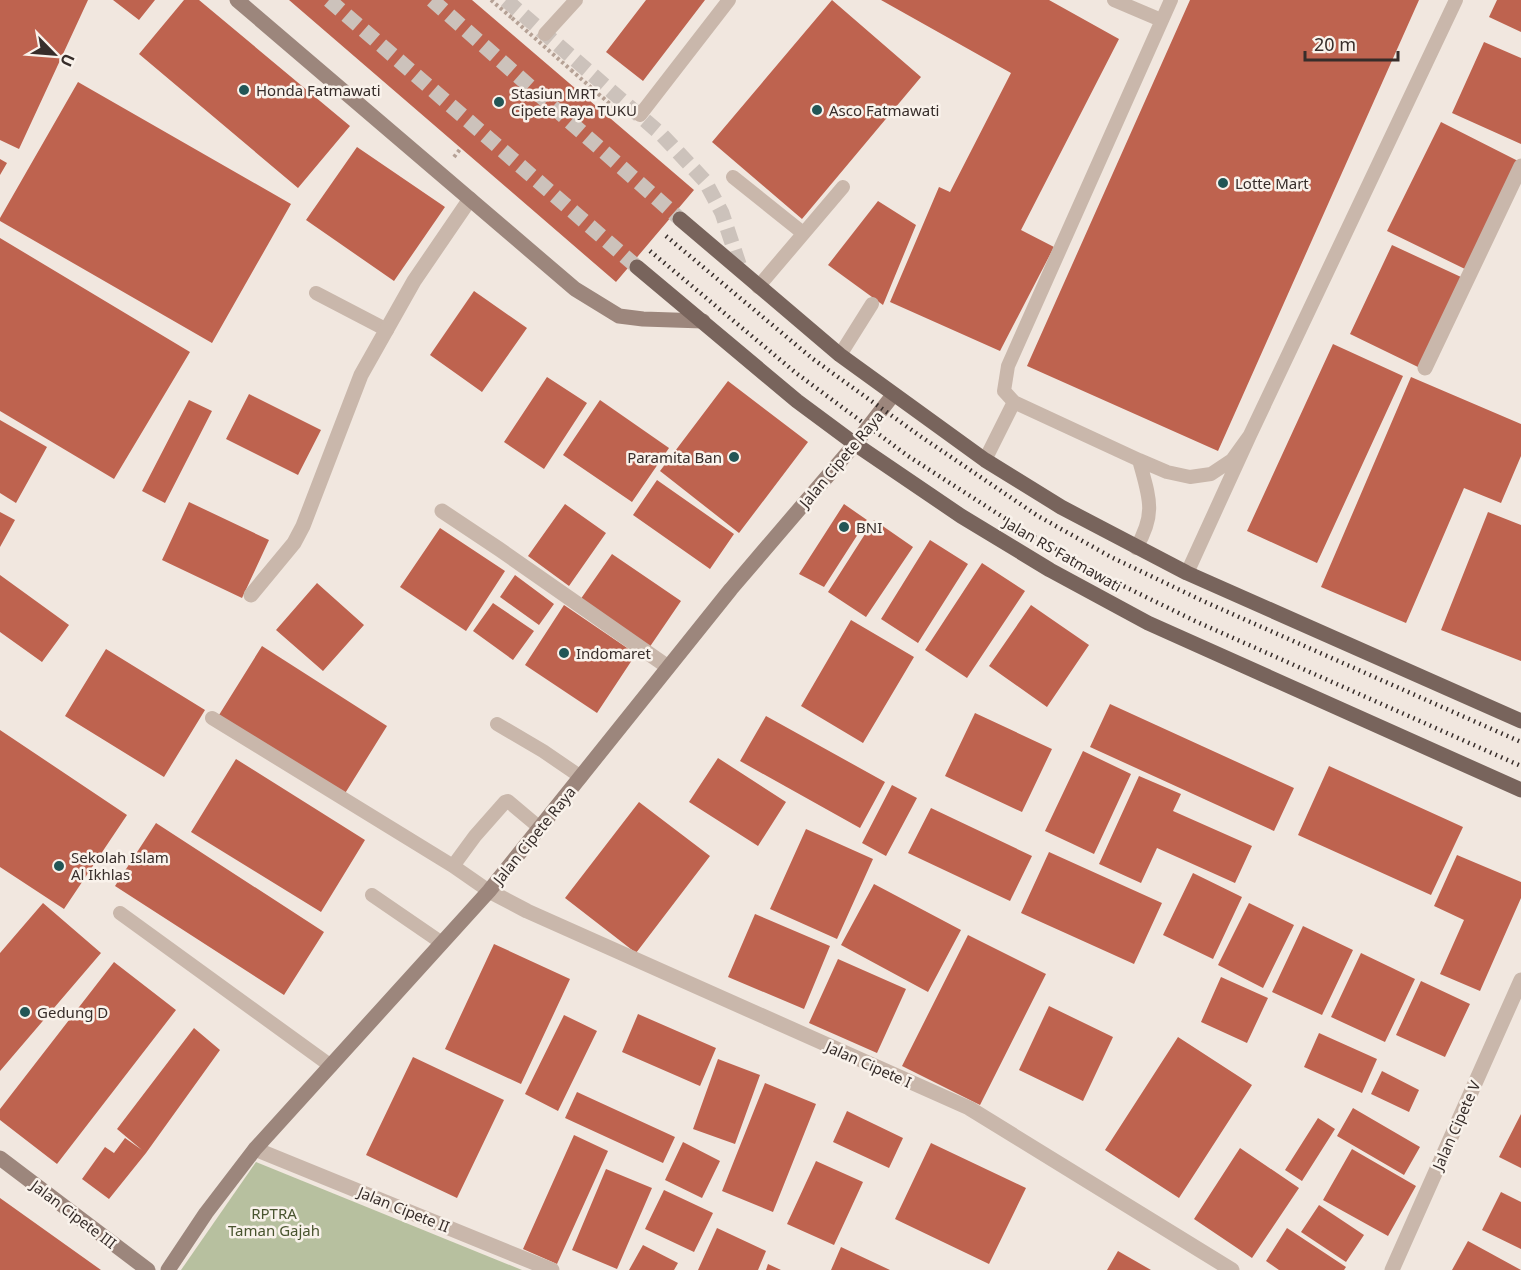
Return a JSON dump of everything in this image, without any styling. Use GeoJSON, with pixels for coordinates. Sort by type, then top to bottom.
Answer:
{"type":"FeatureCollection","features":[{"type":"Feature","properties":{"kind":"main road"},"geometry":{"type":"LineString","coordinates":[[237,0],[575,289],[619,316],[643,320],[703,321]]}},
{"type":"Feature","properties":{"kind":"main road"},"geometry":{"type":"LineString","coordinates":[[680,219],[840,355],[985,460],[1061,507],[1187,573],[1521,722]]}},
{"type":"Feature","properties":{"kind":"main road","name":"Jalan RS Fatmawati"},"geometry":{"type":"LineString","coordinates":[[638,267],[797,401],[855,444],[961,516],[1050,570],[1148,623],[1521,790]]}},
{"type":"Feature","properties":{"kind":"main road","name":"Jalan Cipete Raya"},"geometry":{"type":"LineString","coordinates":[[168,1270],[206,1213],[255,1149],[489,891],[730,589],[855,444],[893,395]]}},
{"type":"Feature","properties":{"kind":"main road","name":"Jalan Cipete III"},"geometry":{"type":"LineString","coordinates":[[0,1158],[148,1270]]}},
{"type":"Feature","properties":{"kind":"street"},"geometry":{"type":"LineString","coordinates":[[1425,368],[1521,166]]}},
{"type":"Feature","properties":{"kind":"street"},"geometry":{"type":"LineString","coordinates":[[251,595],[294,543],[303,526],[361,375],[414,281],[470,199]]}},
{"type":"Feature","properties":{"kind":"street"},"geometry":{"type":"LineString","coordinates":[[442,511],[668,667]]}},
{"type":"Feature","properties":{"kind":"street","name":"Jalan Cipete I"},"geometry":{"type":"LineString","coordinates":[[489,891],[527,911],[969,1108],[1232,1270]]}},
{"type":"Feature","properties":{"kind":"street","name":"Jalan Cipete V"},"geometry":{"type":"LineString","coordinates":[[1392,1270],[1521,980]]}},
{"type":"Feature","properties":{"kind":"street","name":"Jalan Cipete II"},"geometry":{"type":"LineString","coordinates":[[255,1149],[552,1270]]}},
{"type":"Feature","properties":{"kind":"lane"},"geometry":{"type":"LineString","coordinates":[[545,34],[576,0]]}},
{"type":"Feature","properties":{"kind":"lane"},"geometry":{"type":"LineString","coordinates":[[640,115],[729,0]]}},
{"type":"Feature","properties":{"kind":"lane"},"geometry":{"type":"LineString","coordinates":[[1114,0],[1161,20]]}},
{"type":"Feature","properties":{"kind":"lane"},"geometry":{"type":"LineString","coordinates":[[1171,0],[1008,366],[1004,391],[1014,402],[1139,460],[1190,477],[1210,474],[1232,460],[1250,435]]}},
{"type":"Feature","properties":{"kind":"lane"},"geometry":{"type":"LineString","coordinates":[[1187,573],[1456,0]]}},
{"type":"Feature","properties":{"kind":"lane"},"geometry":{"type":"LineString","coordinates":[[733,177],[803,233]]}},
{"type":"Feature","properties":{"kind":"lane"},"geometry":{"type":"LineString","coordinates":[[758,287],[843,187]]}},
{"type":"Feature","properties":{"kind":"lane"},"geometry":{"type":"LineString","coordinates":[[316,293],[387,330]]}},
{"type":"Feature","properties":{"kind":"lane"},"geometry":{"type":"LineString","coordinates":[[840,355],[872,303]]}},
{"type":"Feature","properties":{"kind":"lane"},"geometry":{"type":"LineString","coordinates":[[985,460],[1014,402]]}},
{"type":"Feature","properties":{"kind":"lane"},"geometry":{"type":"LineString","coordinates":[[1136,548],[1146,531],[1150,498],[1139,460]]}},
{"type":"Feature","properties":{"kind":"lane"},"geometry":{"type":"LineString","coordinates":[[212,718],[453,866],[489,891]]}},
{"type":"Feature","properties":{"kind":"lane"},"geometry":{"type":"LineString","coordinates":[[497,724],[581,777]]}},
{"type":"Feature","properties":{"kind":"lane"},"geometry":{"type":"LineString","coordinates":[[453,866],[475,836],[505,802],[508,801],[540,828]]}},
{"type":"Feature","properties":{"kind":"lane"},"geometry":{"type":"LineString","coordinates":[[372,895],[442,943]]}},
{"type":"Feature","properties":{"kind":"lane"},"geometry":{"type":"LineString","coordinates":[[120,913],[331,1066]]}},
{"type":"Feature","properties":{"kind":"path"},"geometry":{"type":"LineString","coordinates":[[491,0],[622,114]]}},
{"type":"Feature","properties":{"kind":"green space","name":"RPTRA Taman Gajah"},"geometry":{"type":"Polygon","coordinates":[[[256,1162],[522,1270],[181,1270],[256,1162]]]}},
{"type":"Feature","properties":{"kind":"building"},"geometry":{"type":"Polygon","coordinates":[[[0,0],[88,0],[19,149],[0,140],[0,0]]]}},
{"type":"Feature","properties":{"kind":"building"},"geometry":{"type":"Polygon","coordinates":[[[113,0],[155,0],[139,20],[113,0]]]}},
{"type":"Feature","properties":{"kind":"building","name":"Honda Fatmawati"},"geometry":{"type":"Polygon","coordinates":[[[184,0],[199,0],[350,126],[298,188],[139,54],[184,0]]]}},
{"type":"Feature","properties":{"kind":"building","name":"Stasiun MRT Cipete Raya TUKU"},"geometry":{"type":"Polygon","coordinates":[[[289,0],[472,0],[694,190],[616,282],[289,0]]]}},
{"type":"Feature","properties":{"kind":"building"},"geometry":{"type":"Polygon","coordinates":[[[646,0],[705,0],[643,81],[606,52],[646,0]]]}},
{"type":"Feature","properties":{"kind":"building","name":"Asco Fatmawati"},"geometry":{"type":"Polygon","coordinates":[[[832,0],[921,77],[802,219],[712,142],[832,0]]]}},
{"type":"Feature","properties":{"kind":"building"},"geometry":{"type":"Polygon","coordinates":[[[881,0],[1049,0],[1119,39],[1021,230],[1054,247],[1000,351],[890,302],[939,187],[950,192],[1011,73],[881,0]]]}},
{"type":"Feature","properties":{"kind":"building","name":"Lotte Mart"},"geometry":{"type":"Polygon","coordinates":[[[1190,0],[1419,0],[1218,451],[1027,366],[1190,0]]]}},
{"type":"Feature","properties":{"kind":"building"},"geometry":{"type":"Polygon","coordinates":[[[1497,0],[1521,0],[1521,32],[1489,17],[1497,0]]]}},
{"type":"Feature","properties":{"kind":"building"},"geometry":{"type":"Polygon","coordinates":[[[1484,42],[1521,58],[1521,144],[1452,113],[1484,42]]]}},
{"type":"Feature","properties":{"kind":"building"},"geometry":{"type":"Polygon","coordinates":[[[78,82],[291,204],[212,343],[0,221],[78,82]]]}},
{"type":"Feature","properties":{"kind":"building"},"geometry":{"type":"Polygon","coordinates":[[[1441,122],[1520,162],[1467,270],[1387,231],[1441,122]]]}},
{"type":"Feature","properties":{"kind":"building"},"geometry":{"type":"Polygon","coordinates":[[[357,147],[445,207],[394,281],[306,220],[357,147]]]}},
{"type":"Feature","properties":{"kind":"building"},"geometry":{"type":"Polygon","coordinates":[[[0,159],[7,163],[0,175],[0,159]]]}},
{"type":"Feature","properties":{"kind":"building"},"geometry":{"type":"Polygon","coordinates":[[[878,201],[916,225],[883,305],[828,265],[878,201]]]}},
{"type":"Feature","properties":{"kind":"building"},"geometry":{"type":"Polygon","coordinates":[[[0,238],[190,352],[114,479],[0,411],[0,238]]]}},
{"type":"Feature","properties":{"kind":"building"},"geometry":{"type":"Polygon","coordinates":[[[1392,245],[1461,277],[1418,367],[1350,334],[1392,245]]]}},
{"type":"Feature","properties":{"kind":"building"},"geometry":{"type":"Polygon","coordinates":[[[474,291],[527,328],[482,392],[430,355],[474,291]]]}},
{"type":"Feature","properties":{"kind":"building"},"geometry":{"type":"Polygon","coordinates":[[[1333,344],[1403,376],[1317,563],[1247,531],[1333,344]]]}},
{"type":"Feature","properties":{"kind":"building"},"geometry":{"type":"Polygon","coordinates":[[[547,377],[587,403],[544,469],[504,442],[547,377]]]}},
{"type":"Feature","properties":{"kind":"building"},"geometry":{"type":"Polygon","coordinates":[[[1411,377],[1521,424],[1521,456],[1501,503],[1464,488],[1406,623],[1321,587],[1411,377]]]}},
{"type":"Feature","properties":{"kind":"building","name":"Paramita Ban"},"geometry":{"type":"Polygon","coordinates":[[[728,381],[808,442],[739,533],[660,471],[728,381]]]}},
{"type":"Feature","properties":{"kind":"building"},"geometry":{"type":"Polygon","coordinates":[[[249,394],[321,430],[298,475],[226,439],[249,394]]]}},
{"type":"Feature","properties":{"kind":"building"},"geometry":{"type":"Polygon","coordinates":[[[189,400],[212,411],[165,503],[142,491],[189,400]]]}},
{"type":"Feature","properties":{"kind":"building"},"geometry":{"type":"Polygon","coordinates":[[[600,400],[669,448],[632,502],[563,455],[600,400]]]}},
{"type":"Feature","properties":{"kind":"building"},"geometry":{"type":"Polygon","coordinates":[[[0,420],[47,447],[16,503],[0,493],[0,420]]]}},
{"type":"Feature","properties":{"kind":"building"},"geometry":{"type":"Polygon","coordinates":[[[657,480],[734,534],[710,569],[633,515],[657,480]]]}},
{"type":"Feature","properties":{"kind":"building"},"geometry":{"type":"Polygon","coordinates":[[[189,502],[269,540],[242,598],[162,560],[189,502]]]}},
{"type":"Feature","properties":{"kind":"building"},"geometry":{"type":"Polygon","coordinates":[[[565,504],[606,533],[569,586],[528,556],[565,504]]]}},
{"type":"Feature","properties":{"kind":"building"},"geometry":{"type":"Polygon","coordinates":[[[844,504],[867,520],[824,587],[799,574],[844,504]]]}},
{"type":"Feature","properties":{"kind":"building"},"geometry":{"type":"Polygon","coordinates":[[[0,512],[15,520],[0,547],[0,512]]]}},
{"type":"Feature","properties":{"kind":"building"},"geometry":{"type":"Polygon","coordinates":[[[1488,512],[1521,525],[1521,661],[1441,630],[1488,512]]]}},
{"type":"Feature","properties":{"kind":"building"},"geometry":{"type":"Polygon","coordinates":[[[874,520],[913,547],[866,617],[828,592],[874,520]]]}},
{"type":"Feature","properties":{"kind":"building"},"geometry":{"type":"Polygon","coordinates":[[[440,528],[505,571],[466,631],[400,587],[440,528]]]}},
{"type":"Feature","properties":{"kind":"building"},"geometry":{"type":"Polygon","coordinates":[[[930,540],[968,564],[918,643],[881,619],[930,540]]]}},
{"type":"Feature","properties":{"kind":"building"},"geometry":{"type":"Polygon","coordinates":[[[612,554],[681,601],[649,648],[580,600],[612,554]]]}},
{"type":"Feature","properties":{"kind":"building"},"geometry":{"type":"Polygon","coordinates":[[[982,563],[1025,591],[967,678],[925,650],[982,563]]]}},
{"type":"Feature","properties":{"kind":"building"},"geometry":{"type":"Polygon","coordinates":[[[0,575],[69,625],[42,662],[0,632],[0,575]]]}},
{"type":"Feature","properties":{"kind":"building"},"geometry":{"type":"Polygon","coordinates":[[[515,575],[554,604],[539,625],[500,597],[515,575]]]}},
{"type":"Feature","properties":{"kind":"building"},"geometry":{"type":"Polygon","coordinates":[[[317,583],[364,625],[323,671],[276,630],[317,583]]]}},
{"type":"Feature","properties":{"kind":"building"},"geometry":{"type":"Polygon","coordinates":[[[493,603],[534,631],[513,660],[473,631],[493,603]]]}},
{"type":"Feature","properties":{"kind":"building"},"geometry":{"type":"Polygon","coordinates":[[[564,605],[636,654],[597,713],[525,665],[564,605]]]}},
{"type":"Feature","properties":{"kind":"building"},"geometry":{"type":"Polygon","coordinates":[[[1031,605],[1089,645],[1047,707],[989,666],[1031,605]]]}},
{"type":"Feature","properties":{"kind":"building"},"geometry":{"type":"Polygon","coordinates":[[[851,620],[914,657],[863,743],[801,706],[851,620]]]}},
{"type":"Feature","properties":{"kind":"building"},"geometry":{"type":"Polygon","coordinates":[[[262,646],[387,726],[344,795],[219,715],[262,646]]]}},
{"type":"Feature","properties":{"kind":"building"},"geometry":{"type":"Polygon","coordinates":[[[106,649],[205,710],[164,777],[65,716],[106,649]]]}},
{"type":"Feature","properties":{"kind":"building"},"geometry":{"type":"Polygon","coordinates":[[[1110,704],[1294,788],[1274,831],[1090,747],[1110,704]]]}},
{"type":"Feature","properties":{"kind":"building"},"geometry":{"type":"Polygon","coordinates":[[[975,713],[1052,749],[1022,812],[945,776],[975,713]]]}},
{"type":"Feature","properties":{"kind":"building"},"geometry":{"type":"Polygon","coordinates":[[[766,716],[885,782],[860,828],[740,761],[766,716]]]}},
{"type":"Feature","properties":{"kind":"building"},"geometry":{"type":"Polygon","coordinates":[[[0,730],[127,815],[64,909],[0,867],[0,730]]]}},
{"type":"Feature","properties":{"kind":"building"},"geometry":{"type":"Polygon","coordinates":[[[1083,751],[1131,774],[1094,854],[1045,831],[1083,751]]]}},
{"type":"Feature","properties":{"kind":"building"},"geometry":{"type":"Polygon","coordinates":[[[718,758],[786,802],[758,846],[689,802],[718,758]]]}},
{"type":"Feature","properties":{"kind":"building"},"geometry":{"type":"Polygon","coordinates":[[[236,759],[365,840],[321,912],[191,832],[236,759]]]}},
{"type":"Feature","properties":{"kind":"building"},"geometry":{"type":"Polygon","coordinates":[[[1329,766],[1463,827],[1431,895],[1298,835],[1329,766]]]}},
{"type":"Feature","properties":{"kind":"building"},"geometry":{"type":"Polygon","coordinates":[[[1139,776],[1181,794],[1173,811],[1252,846],[1235,883],[1157,848],[1141,883],[1099,864],[1139,776]]]}},
{"type":"Feature","properties":{"kind":"building"},"geometry":{"type":"Polygon","coordinates":[[[892,785],[917,798],[886,856],[862,843],[892,785]]]}},
{"type":"Feature","properties":{"kind":"building"},"geometry":{"type":"Polygon","coordinates":[[[639,802],[710,856],[636,953],[565,898],[639,802]]]}},
{"type":"Feature","properties":{"kind":"building"},"geometry":{"type":"Polygon","coordinates":[[[931,808],[1032,856],[1010,901],[908,853],[931,808]]]}},
{"type":"Feature","properties":{"kind":"building"},"geometry":{"type":"Polygon","coordinates":[[[156,823],[324,932],[284,995],[115,886],[156,823]]]}},
{"type":"Feature","properties":{"kind":"building"},"geometry":{"type":"Polygon","coordinates":[[[806,829],[873,859],[837,939],[770,909],[806,829]]]}},
{"type":"Feature","properties":{"kind":"building"},"geometry":{"type":"Polygon","coordinates":[[[1049,852],[1162,903],[1134,964],[1021,913],[1049,852]]]}},
{"type":"Feature","properties":{"kind":"building"},"geometry":{"type":"Polygon","coordinates":[[[1457,855],[1521,882],[1521,898],[1480,991],[1440,974],[1464,920],[1434,906],[1457,855]]]}},
{"type":"Feature","properties":{"kind":"building"},"geometry":{"type":"Polygon","coordinates":[[[1193,873],[1242,897],[1213,959],[1163,935],[1193,873]]]}},
{"type":"Feature","properties":{"kind":"building"},"geometry":{"type":"Polygon","coordinates":[[[874,884],[961,930],[928,992],[841,945],[874,884]]]}},
{"type":"Feature","properties":{"kind":"building","name":"Gedung D"},"geometry":{"type":"Polygon","coordinates":[[[43,903],[101,953],[0,1071],[0,953],[43,903]]]}},
{"type":"Feature","properties":{"kind":"building"},"geometry":{"type":"Polygon","coordinates":[[[1249,903],[1294,925],[1263,988],[1218,965],[1249,903]]]}},
{"type":"Feature","properties":{"kind":"building"},"geometry":{"type":"Polygon","coordinates":[[[755,914],[830,946],[804,1009],[728,977],[755,914]]]}},
{"type":"Feature","properties":{"kind":"building"},"geometry":{"type":"Polygon","coordinates":[[[1303,926],[1353,950],[1322,1015],[1272,992],[1303,926]]]}},
{"type":"Feature","properties":{"kind":"building"},"geometry":{"type":"Polygon","coordinates":[[[968,935],[1046,974],[980,1105],[902,1066],[968,935]]]}},
{"type":"Feature","properties":{"kind":"building"},"geometry":{"type":"Polygon","coordinates":[[[494,944],[570,979],[521,1084],[445,1049],[494,944]]]}},
{"type":"Feature","properties":{"kind":"building"},"geometry":{"type":"Polygon","coordinates":[[[1361,953],[1415,979],[1385,1042],[1331,1017],[1361,953]]]}},
{"type":"Feature","properties":{"kind":"building"},"geometry":{"type":"Polygon","coordinates":[[[838,959],[906,989],[877,1053],[809,1023],[838,959]]]}},
{"type":"Feature","properties":{"kind":"building"},"geometry":{"type":"Polygon","coordinates":[[[114,962],[176,1010],[57,1164],[0,1120],[0,1109],[114,962]]]}},
{"type":"Feature","properties":{"kind":"building"},"geometry":{"type":"Polygon","coordinates":[[[1221,977],[1268,998],[1247,1043],[1201,1022],[1221,977]]]}},
{"type":"Feature","properties":{"kind":"building"},"geometry":{"type":"Polygon","coordinates":[[[1421,981],[1470,1004],[1445,1057],[1396,1035],[1421,981]]]}},
{"type":"Feature","properties":{"kind":"building"},"geometry":{"type":"Polygon","coordinates":[[[1049,1006],[1113,1037],[1083,1101],[1019,1070],[1049,1006]]]}},
{"type":"Feature","properties":{"kind":"building"},"geometry":{"type":"Polygon","coordinates":[[[638,1014],[716,1048],[700,1086],[622,1052],[638,1014]]]}},
{"type":"Feature","properties":{"kind":"building"},"geometry":{"type":"Polygon","coordinates":[[[564,1015],[597,1031],[558,1111],[525,1094],[564,1015]]]}},
{"type":"Feature","properties":{"kind":"building"},"geometry":{"type":"Polygon","coordinates":[[[194,1028],[220,1050],[146,1153],[109,1199],[82,1179],[105,1147],[114,1153],[125,1138],[142,1150],[117,1129],[194,1028]]]}},
{"type":"Feature","properties":{"kind":"building"},"geometry":{"type":"Polygon","coordinates":[[[1319,1033],[1377,1059],[1362,1093],[1304,1067],[1319,1033]]]}},
{"type":"Feature","properties":{"kind":"building"},"geometry":{"type":"Polygon","coordinates":[[[1178,1037],[1252,1085],[1179,1198],[1105,1150],[1178,1037]]]}},
{"type":"Feature","properties":{"kind":"building"},"geometry":{"type":"Polygon","coordinates":[[[413,1057],[504,1100],[457,1198],[366,1155],[413,1057]]]}},
{"type":"Feature","properties":{"kind":"building"},"geometry":{"type":"Polygon","coordinates":[[[718,1059],[760,1075],[735,1144],[693,1129],[718,1059]]]}},
{"type":"Feature","properties":{"kind":"building"},"geometry":{"type":"Polygon","coordinates":[[[1382,1071],[1419,1090],[1409,1112],[1371,1094],[1382,1071]]]}},
{"type":"Feature","properties":{"kind":"building"},"geometry":{"type":"Polygon","coordinates":[[[765,1083],[816,1104],[773,1212],[722,1191],[765,1083]]]}},
{"type":"Feature","properties":{"kind":"building"},"geometry":{"type":"Polygon","coordinates":[[[577,1092],[675,1137],[663,1163],[565,1118],[577,1092]]]}},
{"type":"Feature","properties":{"kind":"building"},"geometry":{"type":"Polygon","coordinates":[[[1353,1108],[1420,1147],[1404,1175],[1337,1136],[1353,1108]]]}},
{"type":"Feature","properties":{"kind":"building"},"geometry":{"type":"Polygon","coordinates":[[[847,1111],[903,1138],[889,1168],[833,1142],[847,1111]]]}},
{"type":"Feature","properties":{"kind":"building"},"geometry":{"type":"Polygon","coordinates":[[[1521,1114],[1521,1168],[1499,1157],[1521,1114]]]}},
{"type":"Feature","properties":{"kind":"building"},"geometry":{"type":"Polygon","coordinates":[[[1318,1118],[1335,1129],[1302,1181],[1285,1170],[1318,1118]]]}},
{"type":"Feature","properties":{"kind":"building"},"geometry":{"type":"Polygon","coordinates":[[[574,1135],[608,1151],[557,1264],[523,1249],[574,1135]]]}},
{"type":"Feature","properties":{"kind":"building"},"geometry":{"type":"Polygon","coordinates":[[[683,1142],[720,1161],[702,1198],[665,1180],[683,1142]]]}},
{"type":"Feature","properties":{"kind":"building"},"geometry":{"type":"Polygon","coordinates":[[[931,1143],[1026,1188],[989,1264],[895,1219],[931,1143]]]}},
{"type":"Feature","properties":{"kind":"building"},"geometry":{"type":"Polygon","coordinates":[[[1240,1148],[1299,1188],[1252,1258],[1194,1219],[1240,1148]]]}},
{"type":"Feature","properties":{"kind":"building"},"geometry":{"type":"Polygon","coordinates":[[[1352,1149],[1416,1186],[1388,1236],[1323,1200],[1352,1149]]]}},
{"type":"Feature","properties":{"kind":"building"},"geometry":{"type":"Polygon","coordinates":[[[816,1161],[863,1182],[834,1245],[787,1224],[816,1161]]]}},
{"type":"Feature","properties":{"kind":"building"},"geometry":{"type":"Polygon","coordinates":[[[606,1169],[652,1188],[617,1269],[572,1250],[606,1169]]]}},
{"type":"Feature","properties":{"kind":"building"},"geometry":{"type":"Polygon","coordinates":[[[664,1190],[713,1213],[694,1252],[645,1229],[664,1190]]]}},
{"type":"Feature","properties":{"kind":"building"},"geometry":{"type":"Polygon","coordinates":[[[1501,1192],[1521,1202],[1521,1249],[1482,1230],[1501,1192]]]}},
{"type":"Feature","properties":{"kind":"building"},"geometry":{"type":"Polygon","coordinates":[[[0,1198],[101,1270],[0,1270],[0,1198]]]}},
{"type":"Feature","properties":{"kind":"building"},"geometry":{"type":"Polygon","coordinates":[[[1319,1205],[1364,1235],[1346,1262],[1301,1232],[1319,1205]]]}},
{"type":"Feature","properties":{"kind":"building"},"geometry":{"type":"Polygon","coordinates":[[[717,1228],[766,1251],[758,1270],[698,1270],[717,1228]]]}},
{"type":"Feature","properties":{"kind":"building"},"geometry":{"type":"Polygon","coordinates":[[[1287,1228],[1346,1267],[1344,1270],[1279,1270],[1266,1261],[1287,1228]]]}},
{"type":"Feature","properties":{"kind":"building"},"geometry":{"type":"Polygon","coordinates":[[[1468,1241],[1521,1270],[1452,1270],[1468,1241]]]}},
{"type":"Feature","properties":{"kind":"building"},"geometry":{"type":"Polygon","coordinates":[[[643,1245],[678,1263],[674,1270],[629,1270],[643,1245]]]}},
{"type":"Feature","properties":{"kind":"building"},"geometry":{"type":"Polygon","coordinates":[[[841,1247],[890,1270],[831,1270],[841,1247]]]}},
{"type":"Feature","properties":{"kind":"building"},"geometry":{"type":"Polygon","coordinates":[[[1118,1251],[1151,1270],[1107,1270],[1118,1251]]]}},
{"type":"Feature","properties":{"kind":"building"},"geometry":{"type":"Polygon","coordinates":[[[768,1264],[781,1270],[766,1270],[768,1264]]]}},
{"type":"Feature","properties":{"kind":"tunnel"},"geometry":{"type":"LineString","coordinates":[[329,0],[637,267]]}},
{"type":"Feature","properties":{"kind":"tunnel"},"geometry":{"type":"LineString","coordinates":[[432,0],[680,219]]}},
{"type":"Feature","properties":{"kind":"tunnel"},"geometry":{"type":"LineString","coordinates":[[506,0],[662,135],[705,181],[722,213],[742,273]]}},
{"type":"Feature","properties":{"kind":"railway"},"geometry":{"type":"LineString","coordinates":[[666,236],[813,359],[920,436],[1038,516],[1111,557],[1203,601],[1521,742]]}},
{"type":"Feature","properties":{"kind":"railway"},"geometry":{"type":"LineString","coordinates":[[650,251],[796,373],[908,456],[1026,532],[1101,575],[1195,621],[1521,766]]}},
{"type":"Feature","properties":{"kind":"place","name":"Honda Fatmawati"},"geometry":{"type":"Point","coordinates":[244,90]}},
{"type":"Feature","properties":{"kind":"place","name":"Stasiun MRT Cipete Raya TUKU"},"geometry":{"type":"Point","coordinates":[499,102]}},
{"type":"Feature","properties":{"kind":"place","name":"Asco Fatmawati"},"geometry":{"type":"Point","coordinates":[817,110]}},
{"type":"Feature","properties":{"kind":"place","name":"Lotte Mart"},"geometry":{"type":"Point","coordinates":[1223,183]}},
{"type":"Feature","properties":{"kind":"place","name":"Paramita Ban"},"geometry":{"type":"Point","coordinates":[734,457]}},
{"type":"Feature","properties":{"kind":"place","name":"BNI"},"geometry":{"type":"Point","coordinates":[844,527]}},
{"type":"Feature","properties":{"kind":"place","name":"Indomaret"},"geometry":{"type":"Point","coordinates":[564,653]}},
{"type":"Feature","properties":{"kind":"place","name":"Sekolah Islam Al Ikhlas"},"geometry":{"type":"Point","coordinates":[59,866]}},
{"type":"Feature","properties":{"kind":"place","name":"Gedung D"},"geometry":{"type":"Point","coordinates":[25,1012]}}]}
